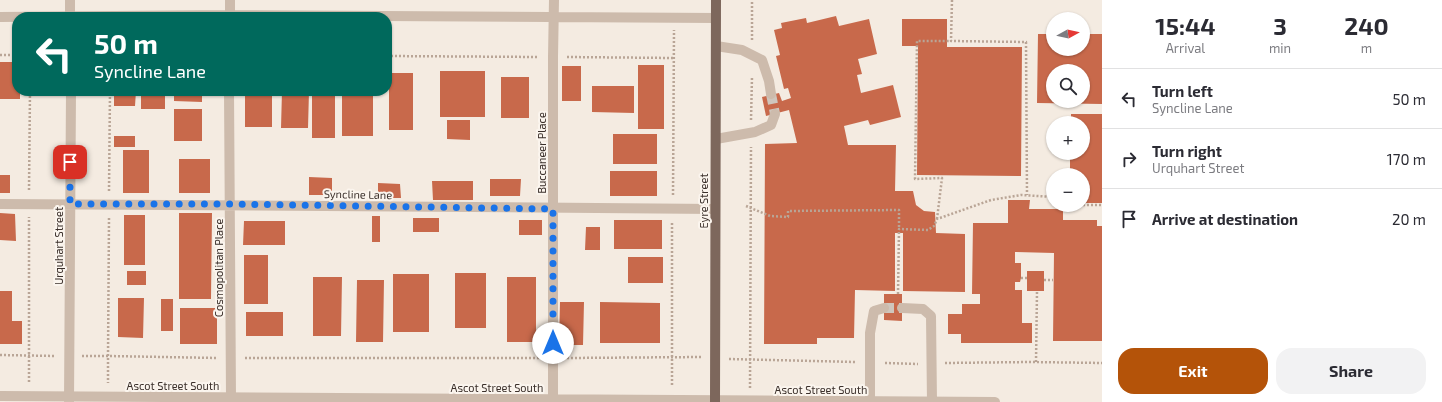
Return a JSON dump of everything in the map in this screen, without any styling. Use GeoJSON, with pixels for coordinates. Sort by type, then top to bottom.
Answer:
{"type":"FeatureCollection","features":[{"type":"Feature","properties":{"kind":"main road","name":"Eyre Street"},"geometry":{"type":"LineString","coordinates":[[715,401],[716,0]]}},
{"type":"Feature","properties":{"kind":"street"},"geometry":{"type":"LineString","coordinates":[[70,0],[70,12]]}},
{"type":"Feature","properties":{"kind":"street"},"geometry":{"type":"LineString","coordinates":[[230,0],[230,12]]}},
{"type":"Feature","properties":{"kind":"street","name":"Buccaneer Place"},"geometry":{"type":"LineString","coordinates":[[553,401],[554,0]]}},
{"type":"Feature","properties":{"kind":"street"},"geometry":{"type":"LineString","coordinates":[[0,16],[12,16]]}},
{"type":"Feature","properties":{"kind":"street"},"geometry":{"type":"LineString","coordinates":[[392,16],[716,18]]}},
{"type":"Feature","properties":{"kind":"street"},"geometry":{"type":"LineString","coordinates":[[716,46],[742,50],[762,60],[769,81],[771,94]]}},
{"type":"Feature","properties":{"kind":"street","name":"Urquhart Street"},"geometry":{"type":"LineString","coordinates":[[69,399],[71,96]]}},
{"type":"Feature","properties":{"kind":"street","name":"Cosmopolitan Place"},"geometry":{"type":"LineString","coordinates":[[230,96],[231,397]]}},
{"type":"Feature","properties":{"kind":"street"},"geometry":{"type":"LineString","coordinates":[[716,139],[751,133],[771,126],[775,114]]}},
{"type":"Feature","properties":{"kind":"street","name":"Syncline Lane"},"geometry":{"type":"LineString","coordinates":[[0,204],[230,204],[553,209],[715,209]]}},
{"type":"Feature","properties":{"kind":"street"},"geometry":{"type":"LineString","coordinates":[[873,401],[870,333],[874,311],[884,308]]}},
{"type":"Feature","properties":{"kind":"street"},"geometry":{"type":"LineString","coordinates":[[902,308],[923,309],[931,316],[932,402]]}},
{"type":"Feature","properties":{"kind":"street","name":"Ascot Street South"},"geometry":{"type":"LineString","coordinates":[[0,396],[29,396],[69,399],[231,397],[553,401],[750,400],[995,402]]}},
{"type":"Feature","properties":{"kind":"path"},"geometry":{"type":"LineString","coordinates":[[750,400],[752,0]]}},
{"type":"Feature","properties":{"kind":"path"},"geometry":{"type":"LineString","coordinates":[[951,41],[952,0]]}},
{"type":"Feature","properties":{"kind":"path"},"geometry":{"type":"LineString","coordinates":[[900,229],[928,230],[934,226],[937,218],[942,178],[915,179],[917,41],[1026,42],[1027,196]]}},
{"type":"Feature","properties":{"kind":"path"},"geometry":{"type":"LineString","coordinates":[[0,55],[12,55]]}},
{"type":"Feature","properties":{"kind":"path"},"geometry":{"type":"LineString","coordinates":[[392,56],[673,58]]}},
{"type":"Feature","properties":{"kind":"path"},"geometry":{"type":"LineString","coordinates":[[29,396],[30,96]]}},
{"type":"Feature","properties":{"kind":"path"},"geometry":{"type":"LineString","coordinates":[[110,96],[108,356],[230,358],[553,358],[697,356],[731,359]]}},
{"type":"Feature","properties":{"kind":"path"},"geometry":{"type":"LineString","coordinates":[[937,218],[991,200],[1027,196],[1046,197]]}},
{"type":"Feature","properties":{"kind":"path"},"geometry":{"type":"LineString","coordinates":[[1090,205],[1102,205]]}},
{"type":"Feature","properties":{"kind":"path"},"geometry":{"type":"LineString","coordinates":[[746,206],[770,216],[788,217],[788,211],[899,210],[900,229],[898,294]]}},
{"type":"Feature","properties":{"kind":"path"},"geometry":{"type":"LineString","coordinates":[[1020,278],[1027,278]]}},
{"type":"Feature","properties":{"kind":"path"},"geometry":{"type":"LineString","coordinates":[[1044,280],[1054,280]]}},
{"type":"Feature","properties":{"kind":"path"},"geometry":{"type":"LineString","coordinates":[[1036,362],[1037,291]]}},
{"type":"Feature","properties":{"kind":"path"},"geometry":{"type":"LineString","coordinates":[[0,355],[28,355]]}},
{"type":"Feature","properties":{"kind":"building"},"geometry":{"type":"Polygon","coordinates":[[[836,16],[839,26],[869,19],[877,54],[858,59],[862,74],[857,75],[861,93],[893,85],[901,117],[870,125],[868,120],[844,126],[848,145],[896,145],[895,191],[913,191],[916,205],[924,211],[935,212],[936,233],[965,234],[965,292],[903,291],[903,233],[895,233],[895,291],[855,290],[854,338],[817,338],[817,344],[764,344],[765,144],[797,143],[789,110],[766,116],[762,97],[779,93],[782,101],[791,98],[788,88],[784,89],[776,56],[780,55],[774,30],[782,28],[781,23],[806,18],[807,23],[836,16]]]}},
{"type":"Feature","properties":{"kind":"building"},"geometry":{"type":"Polygon","coordinates":[[[902,19],[947,19],[947,47],[1022,47],[1021,176],[917,175],[918,46],[902,46],[902,19]]]}},
{"type":"Feature","properties":{"kind":"building"},"geometry":{"type":"Polygon","coordinates":[[[1038,34],[1046,34],[1046,56],[1090,56],[1090,34],[1102,34],[1102,104],[1090,104],[1090,64],[1046,64],[1046,103],[1037,103],[1038,34]]]}},
{"type":"Feature","properties":{"kind":"building"},"geometry":{"type":"Polygon","coordinates":[[[0,62],[12,62],[12,96],[20,96],[20,99],[0,99],[0,62]]]}},
{"type":"Feature","properties":{"kind":"building"},"geometry":{"type":"Polygon","coordinates":[[[638,65],[664,65],[664,129],[638,129],[638,65]]]}},
{"type":"Feature","properties":{"kind":"building"},"geometry":{"type":"Polygon","coordinates":[[[562,66],[581,66],[581,101],[562,101],[562,66]]]}},
{"type":"Feature","properties":{"kind":"building"},"geometry":{"type":"Polygon","coordinates":[[[440,71],[485,71],[485,117],[440,117],[440,71]]]}},
{"type":"Feature","properties":{"kind":"building"},"geometry":{"type":"Polygon","coordinates":[[[392,73],[413,73],[413,130],[389,130],[389,96],[392,96],[392,73]]]}},
{"type":"Feature","properties":{"kind":"building"},"geometry":{"type":"Polygon","coordinates":[[[501,77],[529,77],[529,118],[501,118],[501,77]]]}},
{"type":"Feature","properties":{"kind":"building"},"geometry":{"type":"Polygon","coordinates":[[[592,86],[634,86],[634,113],[592,112],[592,86]]]}},
{"type":"Feature","properties":{"kind":"building"},"geometry":{"type":"Polygon","coordinates":[[[114,96],[136,96],[135,106],[114,106],[114,96]]]}},
{"type":"Feature","properties":{"kind":"building"},"geometry":{"type":"Polygon","coordinates":[[[141,96],[165,96],[165,109],[141,109],[141,96]]]}},
{"type":"Feature","properties":{"kind":"building"},"geometry":{"type":"Polygon","coordinates":[[[174,96],[202,96],[202,102],[174,101],[174,96]]]}},
{"type":"Feature","properties":{"kind":"building"},"geometry":{"type":"Polygon","coordinates":[[[245,96],[272,96],[272,127],[245,127],[245,96]]]}},
{"type":"Feature","properties":{"kind":"building"},"geometry":{"type":"Polygon","coordinates":[[[282,96],[309,96],[308,128],[281,128],[282,96]]]}},
{"type":"Feature","properties":{"kind":"building"},"geometry":{"type":"Polygon","coordinates":[[[312,96],[335,96],[335,138],[312,138],[312,96]]]}},
{"type":"Feature","properties":{"kind":"building"},"geometry":{"type":"Polygon","coordinates":[[[342,96],[373,96],[373,136],[342,136],[342,96]]]}},
{"type":"Feature","properties":{"kind":"building"},"geometry":{"type":"Polygon","coordinates":[[[174,109],[202,109],[202,141],[174,141],[174,109]]]}},
{"type":"Feature","properties":{"kind":"building"},"geometry":{"type":"Polygon","coordinates":[[[1071,114],[1102,114],[1102,203],[1090,203],[1090,168],[1070,168],[1070,160],[1090,160],[1090,116],[1071,116],[1071,114]]]}},
{"type":"Feature","properties":{"kind":"building"},"geometry":{"type":"Polygon","coordinates":[[[447,120],[470,120],[470,140],[447,139],[447,120]]]}},
{"type":"Feature","properties":{"kind":"building"},"geometry":{"type":"Polygon","coordinates":[[[613,134],[657,134],[657,164],[613,164],[613,134]]]}},
{"type":"Feature","properties":{"kind":"building"},"geometry":{"type":"Polygon","coordinates":[[[114,136],[135,136],[135,147],[114,147],[114,136]]]}},
{"type":"Feature","properties":{"kind":"building"},"geometry":{"type":"Polygon","coordinates":[[[123,150],[149,150],[149,193],[123,193],[123,150]]]}},
{"type":"Feature","properties":{"kind":"building"},"geometry":{"type":"Polygon","coordinates":[[[179,159],[210,159],[210,193],[179,193],[179,159]]]}},
{"type":"Feature","properties":{"kind":"building"},"geometry":{"type":"Polygon","coordinates":[[[610,171],[657,171],[657,196],[610,196],[610,171]]]}},
{"type":"Feature","properties":{"kind":"building"},"geometry":{"type":"Polygon","coordinates":[[[0,175],[10,175],[10,193],[0,193],[0,175]]]}},
{"type":"Feature","properties":{"kind":"building"},"geometry":{"type":"Polygon","coordinates":[[[309,177],[332,178],[332,195],[309,195],[309,177]]]}},
{"type":"Feature","properties":{"kind":"building"},"geometry":{"type":"Polygon","coordinates":[[[490,179],[521,179],[520,196],[490,196],[490,179]]]}},
{"type":"Feature","properties":{"kind":"building"},"geometry":{"type":"Polygon","coordinates":[[[432,181],[473,181],[473,200],[433,200],[432,181]]]}},
{"type":"Feature","properties":{"kind":"building"},"geometry":{"type":"Polygon","coordinates":[[[378,183],[400,184],[401,198],[378,198],[378,183]]]}},
{"type":"Feature","properties":{"kind":"building"},"geometry":{"type":"Polygon","coordinates":[[[1008,200],[1030,200],[1029,209],[1046,209],[1046,212],[1063,212],[1063,220],[1097,220],[1097,226],[1102,226],[1102,341],[1053,341],[1054,253],[1015,252],[1015,263],[1021,263],[1021,278],[1020,282],[1015,282],[1015,290],[1022,290],[1022,323],[1032,323],[1032,343],[961,343],[961,334],[948,334],[948,314],[962,314],[962,304],[980,304],[980,294],[972,294],[973,223],[1008,223],[1008,200]]]}},
{"type":"Feature","properties":{"kind":"building"},"geometry":{"type":"Polygon","coordinates":[[[0,213],[15,214],[16,241],[0,240],[0,213]]]}},
{"type":"Feature","properties":{"kind":"building"},"geometry":{"type":"Polygon","coordinates":[[[179,213],[212,213],[211,299],[179,299],[179,213]]]}},
{"type":"Feature","properties":{"kind":"building"},"geometry":{"type":"Polygon","coordinates":[[[124,215],[145,215],[145,265],[124,265],[124,215]]]}},
{"type":"Feature","properties":{"kind":"building"},"geometry":{"type":"Polygon","coordinates":[[[372,216],[380,216],[380,242],[372,242],[372,216]]]}},
{"type":"Feature","properties":{"kind":"building"},"geometry":{"type":"Polygon","coordinates":[[[413,218],[439,218],[439,232],[413,232],[413,218]]]}},
{"type":"Feature","properties":{"kind":"building"},"geometry":{"type":"Polygon","coordinates":[[[519,220],[542,220],[542,235],[519,235],[519,220]]]}},
{"type":"Feature","properties":{"kind":"building"},"geometry":{"type":"Polygon","coordinates":[[[614,220],[662,220],[662,249],[614,249],[614,220]]]}},
{"type":"Feature","properties":{"kind":"building"},"geometry":{"type":"Polygon","coordinates":[[[244,221],[285,221],[285,245],[243,245],[244,221]]]}},
{"type":"Feature","properties":{"kind":"building"},"geometry":{"type":"Polygon","coordinates":[[[586,227],[600,227],[600,250],[585,250],[586,227]]]}},
{"type":"Feature","properties":{"kind":"building"},"geometry":{"type":"Polygon","coordinates":[[[244,255],[268,255],[268,304],[244,304],[244,255]]]}},
{"type":"Feature","properties":{"kind":"building"},"geometry":{"type":"Polygon","coordinates":[[[628,257],[663,257],[663,283],[628,283],[628,257]]]}},
{"type":"Feature","properties":{"kind":"building"},"geometry":{"type":"Polygon","coordinates":[[[127,271],[146,271],[146,285],[127,285],[127,271]]]}},
{"type":"Feature","properties":{"kind":"building"},"geometry":{"type":"Polygon","coordinates":[[[1027,271],[1044,271],[1044,291],[1027,291],[1027,271]]]}},
{"type":"Feature","properties":{"kind":"building"},"geometry":{"type":"Polygon","coordinates":[[[455,273],[486,273],[486,328],[455,328],[455,273]]]}},
{"type":"Feature","properties":{"kind":"building"},"geometry":{"type":"Polygon","coordinates":[[[393,274],[429,274],[429,332],[393,332],[393,274]]]}},
{"type":"Feature","properties":{"kind":"building"},"geometry":{"type":"Polygon","coordinates":[[[313,277],[342,277],[341,336],[313,336],[313,277]]]}},
{"type":"Feature","properties":{"kind":"building"},"geometry":{"type":"Polygon","coordinates":[[[507,277],[536,277],[536,342],[507,342],[507,277]]]}},
{"type":"Feature","properties":{"kind":"building"},"geometry":{"type":"Polygon","coordinates":[[[357,280],[384,280],[383,342],[356,342],[357,280]]]}},
{"type":"Feature","properties":{"kind":"building"},"geometry":{"type":"Polygon","coordinates":[[[0,291],[12,291],[12,321],[22,321],[22,344],[0,344],[0,291]]]}},
{"type":"Feature","properties":{"kind":"building"},"geometry":{"type":"Polygon","coordinates":[[[884,294],[902,294],[902,321],[884,320],[884,294]]]}},
{"type":"Feature","properties":{"kind":"building"},"geometry":{"type":"Polygon","coordinates":[[[118,298],[144,298],[143,338],[118,337],[118,298]]]}},
{"type":"Feature","properties":{"kind":"building"},"geometry":{"type":"Polygon","coordinates":[[[161,299],[173,299],[173,331],[161,331],[161,299]]]}},
{"type":"Feature","properties":{"kind":"building"},"geometry":{"type":"Polygon","coordinates":[[[560,302],[584,302],[583,345],[559,345],[560,302]]]}},
{"type":"Feature","properties":{"kind":"building"},"geometry":{"type":"Polygon","coordinates":[[[600,302],[660,303],[660,343],[600,343],[600,302]]]}},
{"type":"Feature","properties":{"kind":"building"},"geometry":{"type":"Polygon","coordinates":[[[180,308],[217,308],[217,344],[180,344],[180,308]]]}},
{"type":"Feature","properties":{"kind":"building"},"geometry":{"type":"Polygon","coordinates":[[[246,312],[283,312],[283,336],[246,336],[246,312]]]}},
{"type":"Feature","properties":{"kind":"tunnel"},"geometry":{"type":"LineString","coordinates":[[771,94],[775,114]]}},
{"type":"Feature","properties":{"kind":"tunnel"},"geometry":{"type":"LineString","coordinates":[[884,308],[902,308]]}},
{"type":"Feature","properties":{"kind":"route"},"geometry":{"type":"LineString","coordinates":[[70,162],[70,204],[230,204],[553,209],[553,343]]}}]}
